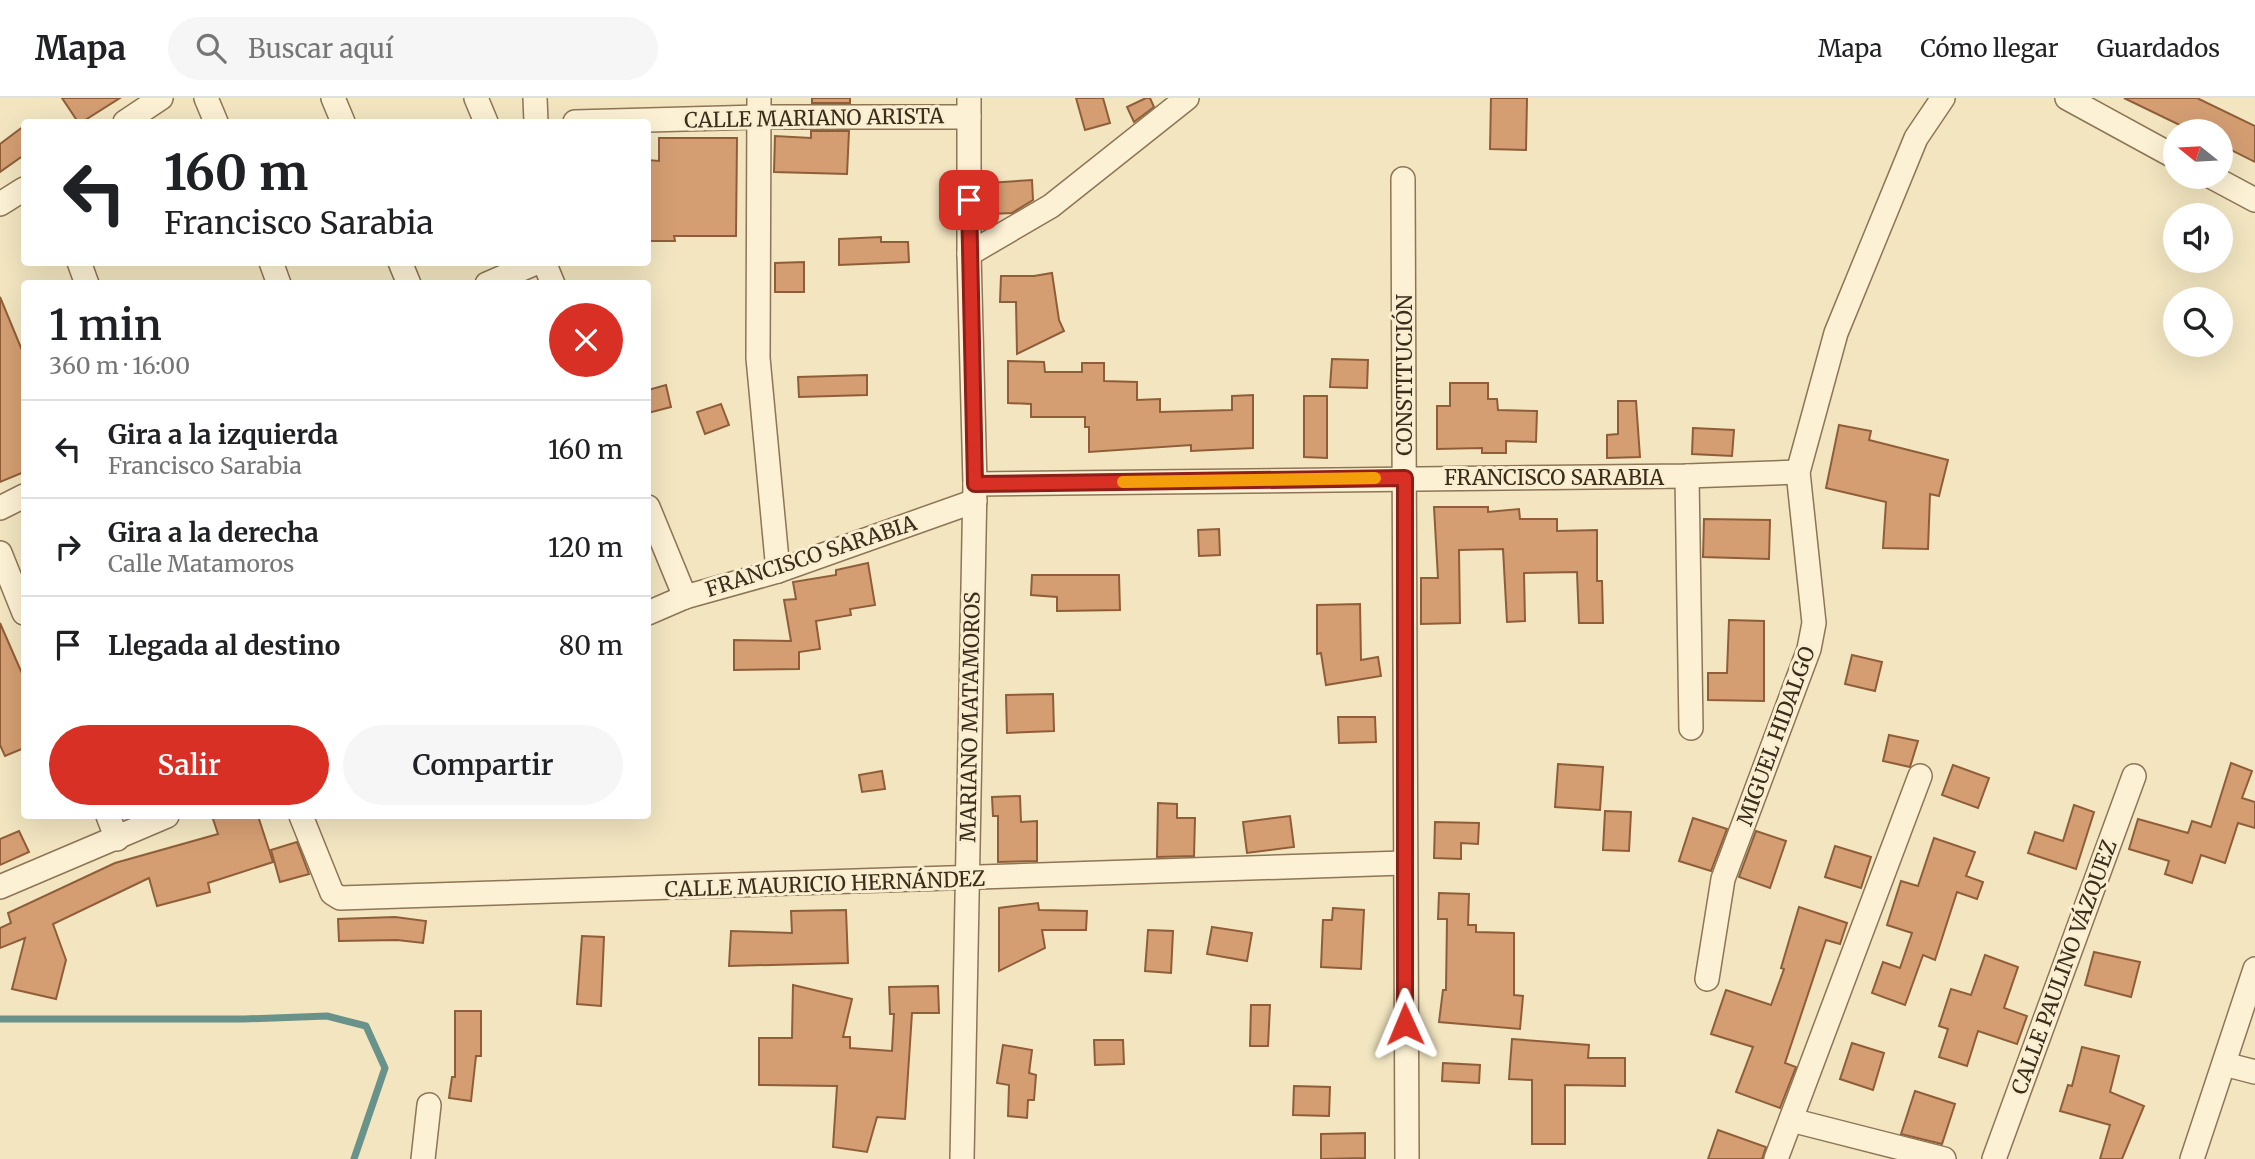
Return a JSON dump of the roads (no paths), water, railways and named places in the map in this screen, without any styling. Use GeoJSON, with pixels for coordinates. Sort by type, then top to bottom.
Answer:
{"type":"FeatureCollection","features":[{"type":"Feature","properties":{"kind":"street"},"geometry":{"type":"LineString","coordinates":[[130,119],[161,98]]}},
{"type":"Feature","properties":{"kind":"street"},"geometry":{"type":"LineString","coordinates":[[206,98],[215,119]]}},
{"type":"Feature","properties":{"kind":"street"},"geometry":{"type":"LineString","coordinates":[[333,98],[342,119]]}},
{"type":"Feature","properties":{"kind":"street"},"geometry":{"type":"LineString","coordinates":[[476,98],[485,119]]}},
{"type":"Feature","properties":{"kind":"street"},"geometry":{"type":"LineString","coordinates":[[536,98],[536,119]]}},
{"type":"Feature","properties":{"kind":"street"},"geometry":{"type":"LineString","coordinates":[[969,254],[1051,206],[1187,98]]}},
{"type":"Feature","properties":{"kind":"street","name":"MIGUEL HIDALGO"},"geometry":{"type":"LineString","coordinates":[[1707,979],[1723,879],[1809,649],[1814,623],[1798,472],[1836,333],[1916,138],[1943,98]]}},
{"type":"Feature","properties":{"kind":"street"},"geometry":{"type":"LineString","coordinates":[[2067,98],[2163,150]]}},
{"type":"Feature","properties":{"kind":"street"},"geometry":{"type":"LineString","coordinates":[[759,107],[758,358],[778,571]]}},
{"type":"Feature","properties":{"kind":"street","name":"CALLE MARIANO ARISTA"},"geometry":{"type":"LineString","coordinates":[[612,119],[759,107],[969,108]]}},
{"type":"Feature","properties":{"kind":"street","name":"MARIANO MATAMOROS"},"geometry":{"type":"LineString","coordinates":[[962,1159],[975,493],[969,254],[969,108]]}},
{"type":"Feature","properties":{"kind":"street","name":"CONSTITUCIÓN"},"geometry":{"type":"LineString","coordinates":[[1403,179],[1406,1159]]}},
{"type":"Feature","properties":{"kind":"street"},"geometry":{"type":"LineString","coordinates":[[2233,188],[2255,200]]}},
{"type":"Feature","properties":{"kind":"street"},"geometry":{"type":"LineString","coordinates":[[0,204],[21,192]]}},
{"type":"Feature","properties":{"kind":"street"},"geometry":{"type":"LineString","coordinates":[[496,280],[528,266]]}},
{"type":"Feature","properties":{"kind":"street","name":"FRANCISCO SARABIA"},"geometry":{"type":"LineString","coordinates":[[651,611],[685,597],[778,571],[975,493],[1405,478],[1686,476],[1798,472]]}},
{"type":"Feature","properties":{"kind":"street"},"geometry":{"type":"LineString","coordinates":[[1686,476],[1691,728]]}},
{"type":"Feature","properties":{"kind":"street"},"geometry":{"type":"LineString","coordinates":[[0,508],[21,498]]}},
{"type":"Feature","properties":{"kind":"street"},"geometry":{"type":"LineString","coordinates":[[651,514],[685,597]]}},
{"type":"Feature","properties":{"kind":"street"},"geometry":{"type":"LineString","coordinates":[[0,553],[21,606]]}},
{"type":"Feature","properties":{"kind":"street"},"geometry":{"type":"LineString","coordinates":[[1776,1159],[1920,776]]}},
{"type":"Feature","properties":{"kind":"street","name":"CALLE PAULINO VÁZQUEZ"},"geometry":{"type":"LineString","coordinates":[[1994,1159],[2134,776]]}},
{"type":"Feature","properties":{"kind":"street"},"geometry":{"type":"LineString","coordinates":[[109,819],[117,839]]}},
{"type":"Feature","properties":{"kind":"street"},"geometry":{"type":"LineString","coordinates":[[0,887],[160,819]]}},
{"type":"Feature","properties":{"kind":"street","name":"CALLE MAURICIO HERNÁNDEZ"},"geometry":{"type":"LineString","coordinates":[[302,819],[331,893],[340,898],[1403,863]]}},
{"type":"Feature","properties":{"kind":"street"},"geometry":{"type":"LineString","coordinates":[[2192,1159],[2255,969]]}},
{"type":"Feature","properties":{"kind":"street"},"geometry":{"type":"LineString","coordinates":[[2224,1064],[2255,1072]]}},
{"type":"Feature","properties":{"kind":"street"},"geometry":{"type":"LineString","coordinates":[[423,1159],[429,1105]]}},
{"type":"Feature","properties":{"kind":"street"},"geometry":{"type":"LineString","coordinates":[[1791,1120],[1944,1159]]}},
{"type":"Feature","properties":{"kind":"waterway"},"geometry":{"type":"LineString","coordinates":[[0,1019],[244,1019],[327,1016],[366,1026],[385,1068],[354,1159]]}}]}
